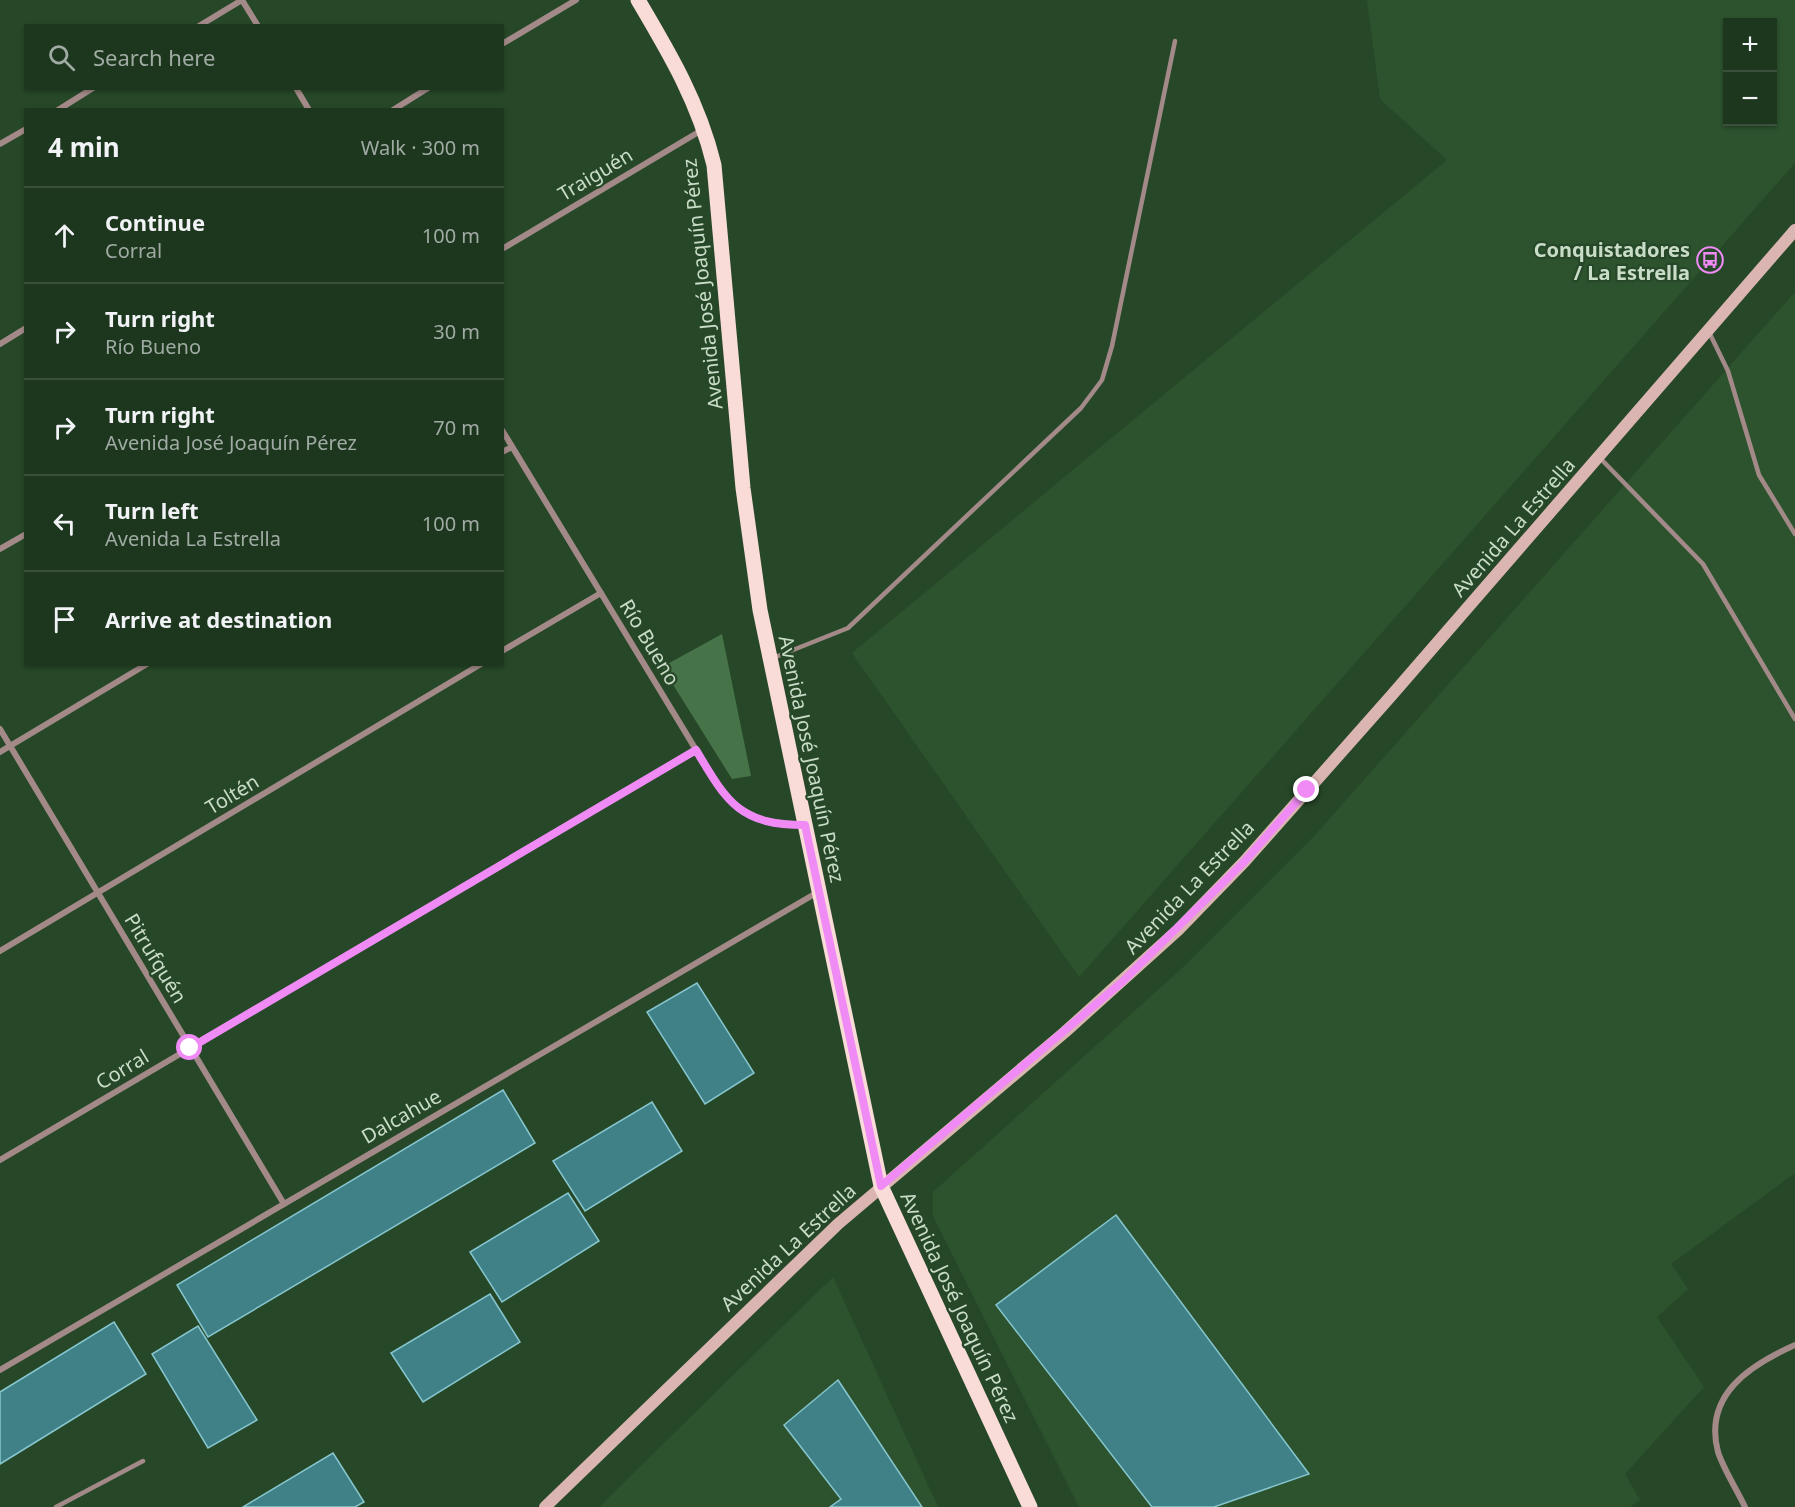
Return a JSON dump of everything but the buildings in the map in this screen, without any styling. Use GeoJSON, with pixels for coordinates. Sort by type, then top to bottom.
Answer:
{"type":"FeatureCollection","features":[{"type":"Feature","properties":{"kind":"main road","name":"Avenida José Joaquín Pérez"},"geometry":{"type":"LineString","coordinates":[[638,0],[679,70],[705,128],[717,186],[750,543],[770,659],[881,1186],[1030,1507]]}},
{"type":"Feature","properties":{"kind":"main road","name":"Avenida La Estrella"},"geometry":{"type":"LineString","coordinates":[[545,1507],[881,1186],[1065,1032],[1178,930],[1244,862],[1709,332],[1795,230]]}},
{"type":"Feature","properties":{"kind":"street"},"geometry":{"type":"LineString","coordinates":[[202,24],[242,0],[257,24]]}},
{"type":"Feature","properties":{"kind":"street"},"geometry":{"type":"LineString","coordinates":[[504,43],[576,0]]}},
{"type":"Feature","properties":{"kind":"street"},"geometry":{"type":"LineString","coordinates":[[60,108],[90,90]]}},
{"type":"Feature","properties":{"kind":"street"},"geometry":{"type":"LineString","coordinates":[[297,90],[308,108]]}},
{"type":"Feature","properties":{"kind":"street"},"geometry":{"type":"LineString","coordinates":[[396,108],[425,90]]}},
{"type":"Feature","properties":{"kind":"street","name":"Traiguén"},"geometry":{"type":"LineString","coordinates":[[504,248],[705,128]]}},
{"type":"Feature","properties":{"kind":"street"},"geometry":{"type":"LineString","coordinates":[[0,144],[24,130]]}},
{"type":"Feature","properties":{"kind":"street"},"geometry":{"type":"LineString","coordinates":[[0,344],[24,329]]}},
{"type":"Feature","properties":{"kind":"street","name":"Río Bueno"},"geometry":{"type":"LineString","coordinates":[[504,433],[721,791],[743,812],[762,821],[805,825]]}},
{"type":"Feature","properties":{"kind":"street"},"geometry":{"type":"LineString","coordinates":[[504,451],[512,447]]}},
{"type":"Feature","properties":{"kind":"street"},"geometry":{"type":"LineString","coordinates":[[0,549],[24,535]]}},
{"type":"Feature","properties":{"kind":"street"},"geometry":{"type":"LineString","coordinates":[[504,650],[601,593]]}},
{"type":"Feature","properties":{"kind":"street"},"geometry":{"type":"LineString","coordinates":[[0,752],[144,666]]}},
{"type":"Feature","properties":{"kind":"street","name":"Toltén"},"geometry":{"type":"LineString","coordinates":[[0,951],[478,666]]}},
{"type":"Feature","properties":{"kind":"street","name":"Pitrufquén"},"geometry":{"type":"LineString","coordinates":[[0,729],[284,1204]]}},
{"type":"Feature","properties":{"kind":"street","name":"Corral"},"geometry":{"type":"LineString","coordinates":[[0,1160],[696,750]]}},
{"type":"Feature","properties":{"kind":"street","name":"Dalcahue"},"geometry":{"type":"LineString","coordinates":[[0,1370],[818,891]]}},
{"type":"Feature","properties":{"kind":"street"},"geometry":{"type":"LineString","coordinates":[[1745,1507],[1718,1452],[1717,1420],[1725,1393],[1742,1376],[1795,1345]]}},
{"type":"Feature","properties":{"kind":"lane"},"geometry":{"type":"LineString","coordinates":[[770,659],[848,628],[1081,408],[1102,381],[1112,346],[1175,41]]}},
{"type":"Feature","properties":{"kind":"lane"},"geometry":{"type":"LineString","coordinates":[[1709,332],[1728,371],[1759,475],[1795,534]]}},
{"type":"Feature","properties":{"kind":"lane"},"geometry":{"type":"LineString","coordinates":[[1599,457],[1703,564],[1795,719]]}},
{"type":"Feature","properties":{"kind":"lane"},"geometry":{"type":"LineString","coordinates":[[56,1507],[143,1461]]}},
{"type":"Feature","properties":{"kind":"shaded area"},"geometry":{"type":"Polygon","coordinates":[[[1367,0],[1795,0],[1795,163],[1079,977],[852,653],[1447,160],[1380,99],[1367,0]]]}},
{"type":"Feature","properties":{"kind":"shaded area"},"geometry":{"type":"Polygon","coordinates":[[[1795,292],[1795,1173],[1671,1264],[1688,1289],[1657,1317],[1704,1387],[1625,1474],[1640,1500],[1630,1507],[1079,1507],[933,1216],[933,1192],[1179,971],[1317,833],[1795,292]]]}},
{"type":"Feature","properties":{"kind":"shaded area"},"geometry":{"type":"Polygon","coordinates":[[[722,634],[751,776],[732,779],[662,667],[722,634]]]}},
{"type":"Feature","properties":{"kind":"shaded area"},"geometry":{"type":"Polygon","coordinates":[[[833,1277],[938,1507],[599,1507],[833,1277]]]}},
{"type":"Feature","properties":{"kind":"place","name":"Conquistadores / La Estrella"},"geometry":{"type":"Point","coordinates":[1710,260]}},
{"type":"Feature","properties":{"kind":"route"},"geometry":{"type":"LineString","coordinates":[[190,1048],[696,750],[721,791],[743,812],[762,821],[782,825],[805,825],[881,1186],[1065,1032],[1178,930],[1244,862],[1307,790]]}}]}
